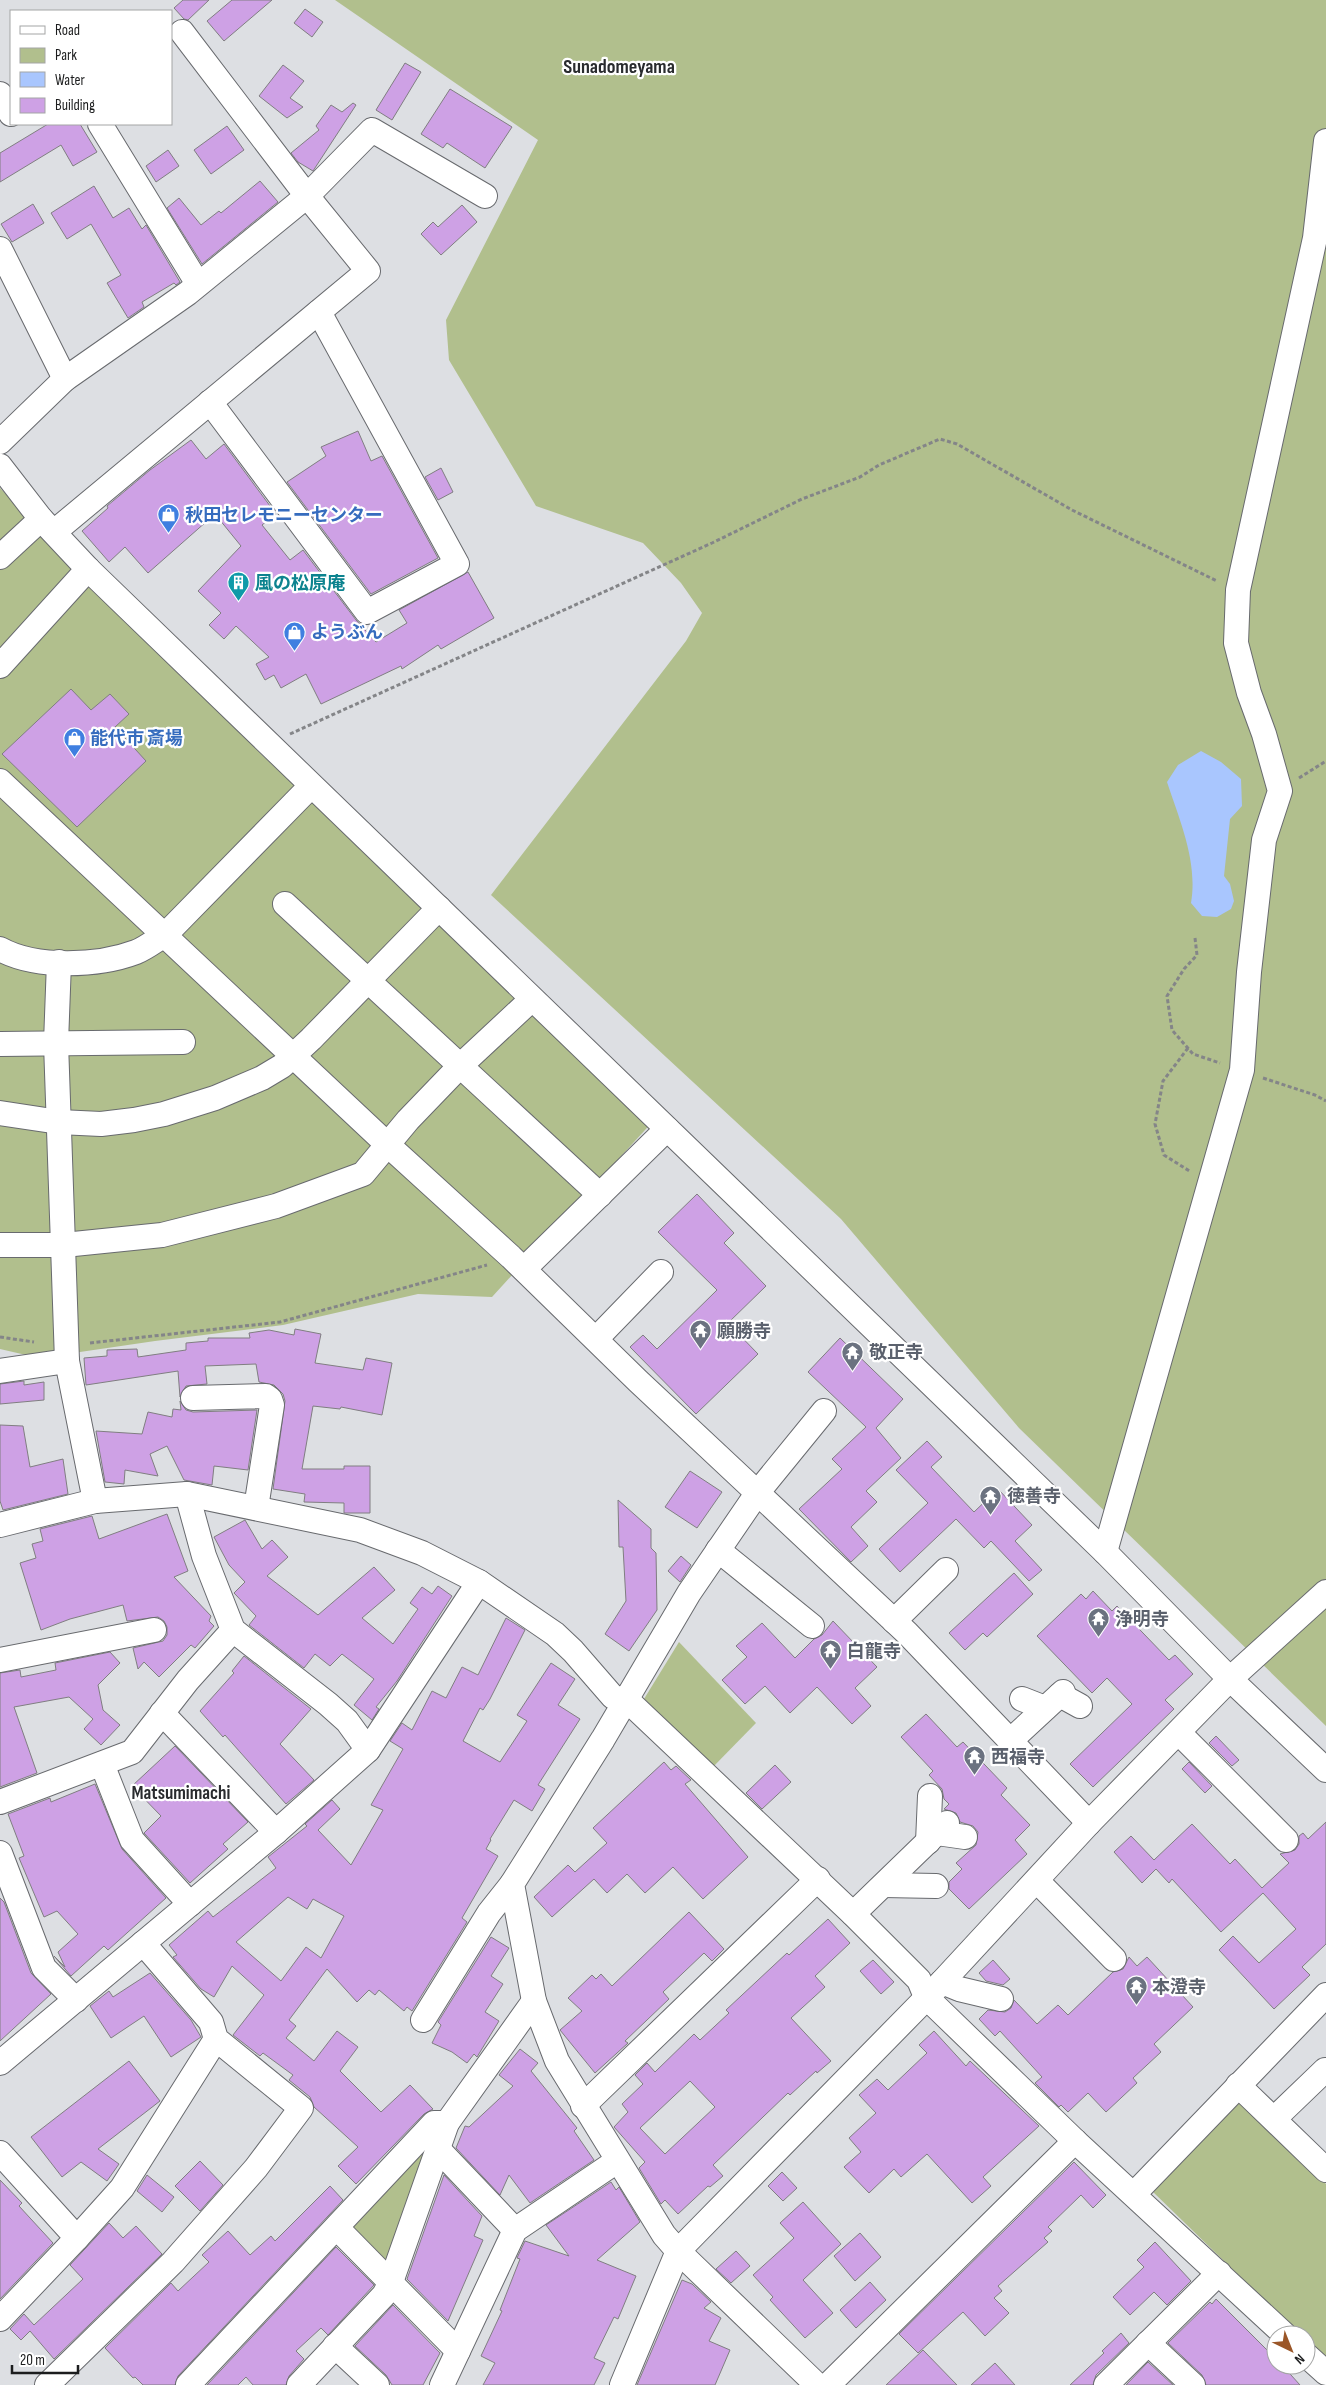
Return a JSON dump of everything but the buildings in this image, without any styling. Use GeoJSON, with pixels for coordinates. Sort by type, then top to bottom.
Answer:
{"type":"FeatureCollection","features":[{"type":"Feature","properties":{"kind":"street"},"geometry":{"type":"LineString","coordinates":[[0,557],[48,526],[210,402],[368,271],[307,196],[182,32]]}},
{"type":"Feature","properties":{"kind":"street"},"geometry":{"type":"LineString","coordinates":[[0,94],[10,112]]}},
{"type":"Feature","properties":{"kind":"street"},"geometry":{"type":"LineString","coordinates":[[101,125],[198,284]]}},
{"type":"Feature","properties":{"kind":"street"},"geometry":{"type":"LineString","coordinates":[[0,442],[65,379],[198,284],[307,196],[372,130],[485,196]]}},
{"type":"Feature","properties":{"kind":"street"},"geometry":{"type":"LineString","coordinates":[[1105,1552],[1242,1070],[1249,972],[1264,840],[1280,791],[1264,734],[1249,693],[1236,643],[1238,590],[1315,238],[1326,141]]}},
{"type":"Feature","properties":{"kind":"street"},"geometry":{"type":"LineString","coordinates":[[0,249],[65,379]]}},
{"type":"Feature","properties":{"kind":"street"},"geometry":{"type":"LineString","coordinates":[[210,402],[367,612],[457,564],[319,312]]}},
{"type":"Feature","properties":{"kind":"street"},"geometry":{"type":"LineString","coordinates":[[0,466],[48,526],[88,569],[310,786],[440,908],[1105,1552],[1230,1679],[1326,1770]]}},
{"type":"Feature","properties":{"kind":"street"},"geometry":{"type":"LineString","coordinates":[[0,666],[88,569]]}},
{"type":"Feature","properties":{"kind":"street"},"geometry":{"type":"LineString","coordinates":[[0,781],[166,934],[389,1146],[518,1263],[638,1381],[894,1621],[1088,1824]]}},
{"type":"Feature","properties":{"kind":"street"},"geometry":{"type":"LineString","coordinates":[[0,949],[33,960],[59,962],[108,960],[138,951],[166,934],[310,786]]}},
{"type":"Feature","properties":{"kind":"street"},"geometry":{"type":"LineString","coordinates":[[285,904],[600,1195]]}},
{"type":"Feature","properties":{"kind":"street"},"geometry":{"type":"LineString","coordinates":[[0,1113],[59,1122],[100,1124],[164,1114],[215,1098],[262,1078],[282,1066],[311,1039],[440,908]]}},
{"type":"Feature","properties":{"kind":"street"},"geometry":{"type":"LineString","coordinates":[[59,962],[56,1043],[64,1245],[66,1354],[96,1501]]}},
{"type":"Feature","properties":{"kind":"street"},"geometry":{"type":"LineString","coordinates":[[0,1245],[64,1245],[162,1235],[276,1206],[363,1174],[389,1146],[408,1120],[460,1066],[532,999]]}},
{"type":"Feature","properties":{"kind":"street"},"geometry":{"type":"LineString","coordinates":[[0,1044],[183,1042]]}},
{"type":"Feature","properties":{"kind":"street"},"geometry":{"type":"LineString","coordinates":[[518,1263],[600,1195],[668,1129]]}},
{"type":"Feature","properties":{"kind":"street"},"geometry":{"type":"LineString","coordinates":[[596,1339],[661,1272]]}},
{"type":"Feature","properties":{"kind":"street"},"geometry":{"type":"LineString","coordinates":[[0,1371],[66,1354]]}},
{"type":"Feature","properties":{"kind":"street"},"geometry":{"type":"LineString","coordinates":[[193,1398],[266,1396],[270,1398],[272,1405],[256,1508]]}},
{"type":"Feature","properties":{"kind":"street"},"geometry":{"type":"LineString","coordinates":[[422,2020],[489,1913],[512,1884],[627,1700],[689,1593],[758,1492],[824,1411]]}},
{"type":"Feature","properties":{"kind":"street"},"geometry":{"type":"LineString","coordinates":[[187,1494],[204,1556],[233,1630],[328,1704],[347,1721],[368,1750]]}},
{"type":"Feature","properties":{"kind":"street"},"geometry":{"type":"LineString","coordinates":[[0,1525],[96,1501],[187,1494],[360,1530],[422,1553],[480,1582],[555,1634],[613,1696],[627,1700],[818,1879],[919,1980],[934,1989],[1075,2141],[1274,2325]]}},
{"type":"Feature","properties":{"kind":"street"},"geometry":{"type":"LineString","coordinates":[[718,1550],[812,1626]]}},
{"type":"Feature","properties":{"kind":"street"},"geometry":{"type":"LineString","coordinates":[[894,1621],[946,1570]]}},
{"type":"Feature","properties":{"kind":"street"},"geometry":{"type":"LineString","coordinates":[[0,2063],[276,1832],[368,1750],[480,1582]]}},
{"type":"Feature","properties":{"kind":"street"},"geometry":{"type":"LineString","coordinates":[[622,2385],[678,2251],[934,1989],[1037,1881],[1088,1824],[1230,1679],[1326,1592]]}},
{"type":"Feature","properties":{"kind":"street"},"geometry":{"type":"LineString","coordinates":[[0,1660],[154,1630]]}},
{"type":"Feature","properties":{"kind":"street"},"geometry":{"type":"LineString","coordinates":[[0,1802],[132,1752],[162,1713],[233,1630]]}},
{"type":"Feature","properties":{"kind":"street"},"geometry":{"type":"LineString","coordinates":[[1010,1741],[1062,1700],[1022,1700]]}},
{"type":"Feature","properties":{"kind":"street"},"geometry":{"type":"LineString","coordinates":[[162,1713],[276,1832]]}},
{"type":"Feature","properties":{"kind":"street"},"geometry":{"type":"LineString","coordinates":[[1179,1733],[1286,1840]]}},
{"type":"Feature","properties":{"kind":"street"},"geometry":{"type":"LineString","coordinates":[[102,1764],[132,1840],[190,1904]]}},
{"type":"Feature","properties":{"kind":"street"},"geometry":{"type":"LineString","coordinates":[[853,1914],[944,1834],[930,1796]]}},
{"type":"Feature","properties":{"kind":"street"},"geometry":{"type":"LineString","coordinates":[[0,1853],[44,1968],[76,2000]]}},
{"type":"Feature","properties":{"kind":"street"},"geometry":{"type":"LineString","coordinates":[[584,2106],[818,1879]]}},
{"type":"Feature","properties":{"kind":"street"},"geometry":{"type":"LineString","coordinates":[[1037,1881],[1114,1959]]}},
{"type":"Feature","properties":{"kind":"street"},"geometry":{"type":"LineString","coordinates":[[512,1884],[534,2001],[557,2061],[617,2161],[664,2235],[678,2251],[817,2385]]}},
{"type":"Feature","properties":{"kind":"street"},"geometry":{"type":"LineString","coordinates":[[884,1885],[936,1886]]}},
{"type":"Feature","properties":{"kind":"street"},"geometry":{"type":"LineString","coordinates":[[47,2385],[173,2262],[256,2168],[301,2108],[216,2039],[211,2022],[143,1943]]}},
{"type":"Feature","properties":{"kind":"street"},"geometry":{"type":"LineString","coordinates":[[934,1989],[959,1989],[1001,1999]]}},
{"type":"Feature","properties":{"kind":"street"},"geometry":{"type":"LineString","coordinates":[[1134,2194],[1326,1995]]}},
{"type":"Feature","properties":{"kind":"street"},"geometry":{"type":"LineString","coordinates":[[299,2385],[384,2295],[391,2282],[447,2123],[534,2001]]}},
{"type":"Feature","properties":{"kind":"street"},"geometry":{"type":"LineString","coordinates":[[0,2319],[122,2188],[216,2039]]}},
{"type":"Feature","properties":{"kind":"street"},"geometry":{"type":"LineString","coordinates":[[1274,2120],[1325,2070]]}},
{"type":"Feature","properties":{"kind":"street"},"geometry":{"type":"LineString","coordinates":[[1238,2085],[1326,2170]]}},
{"type":"Feature","properties":{"kind":"street"},"geometry":{"type":"LineString","coordinates":[[188,2385],[434,2123],[447,2123]]}},
{"type":"Feature","properties":{"kind":"street"},"geometry":{"type":"LineString","coordinates":[[828,2385],[1075,2141]]}},
{"type":"Feature","properties":{"kind":"street"},"geometry":{"type":"LineString","coordinates":[[438,2149],[515,2230]]}},
{"type":"Feature","properties":{"kind":"street"},"geometry":{"type":"LineString","coordinates":[[0,2153],[76,2238]]}},
{"type":"Feature","properties":{"kind":"street"},"geometry":{"type":"LineString","coordinates":[[442,2385],[515,2230],[617,2161]]}},
{"type":"Feature","properties":{"kind":"street"},"geometry":{"type":"LineString","coordinates":[[337,2228],[458,2351]]}},
{"type":"Feature","properties":{"kind":"street"},"geometry":{"type":"LineString","coordinates":[[1106,2385],[1218,2273]]}},
{"type":"Feature","properties":{"kind":"street"},"geometry":{"type":"LineString","coordinates":[[1148,2343],[1193,2385]]}},
{"type":"Feature","properties":{"kind":"street"},"geometry":{"type":"LineString","coordinates":[[336,2346],[377,2385]]}},
{"type":"Feature","properties":{"kind":"street"},"geometry":{"type":"LineString","coordinates":[[1316,2364],[1326,2373]]}},
{"type":"Feature","properties":{"kind":"path"},"geometry":{"type":"LineString","coordinates":[[269,744],[712,543],[802,499],[860,478],[879,465],[940,439],[956,444],[1081,515],[1196,572],[1238,590]]}},
{"type":"Feature","properties":{"kind":"path"},"geometry":{"type":"LineString","coordinates":[[1280,791],[1326,761]]}},
{"type":"Feature","properties":{"kind":"path"},"geometry":{"type":"LineString","coordinates":[[1195,938],[1197,955],[1184,969],[1167,996],[1172,1030],[1193,1054],[1315,1095],[1326,1101]]}},
{"type":"Feature","properties":{"kind":"path"},"geometry":{"type":"LineString","coordinates":[[1188,1048],[1163,1081],[1155,1124],[1164,1156],[1210,1183]]}},
{"type":"Feature","properties":{"kind":"path"},"geometry":{"type":"LineString","coordinates":[[0,1337],[66,1354],[280,1322],[518,1263]]}},
{"type":"Feature","properties":{"kind":"green space"},"geometry":{"type":"Polygon","coordinates":[[[335,0],[1326,0],[1326,1726],[1019,1428],[841,1219],[491,895],[686,641],[702,613],[681,583],[643,543],[536,506],[449,360],[446,320],[538,140],[335,0]]]}},
{"type":"Feature","properties":{"kind":"green space"},"geometry":{"type":"Polygon","coordinates":[[[0,488],[262,755],[656,1118],[492,1297],[418,1294],[283,1325],[39,1358],[0,1349],[0,488]]]}},
{"type":"Feature","properties":{"kind":"green space"},"geometry":{"type":"Polygon","coordinates":[[[679,1642],[756,1723],[712,1768],[644,1699],[679,1642]]]}},
{"type":"Feature","properties":{"kind":"green space"},"geometry":{"type":"Polygon","coordinates":[[[1238,2099],[1326,2184],[1326,2360],[1316,2350],[1316,2325],[1290,2325],[1151,2190],[1238,2099]]]}},
{"type":"Feature","properties":{"kind":"green space"},"geometry":{"type":"Polygon","coordinates":[[[433,2140],[388,2272],[344,2227],[433,2140]]]}},
{"type":"Feature","properties":{"kind":"water"},"geometry":{"type":"Polygon","coordinates":[[[1201,751],[1221,762],[1241,779],[1242,806],[1230,819],[1224,876],[1230,884],[1234,901],[1231,909],[1217,917],[1202,916],[1191,903],[1193,888],[1190,857],[1167,782],[1178,765],[1201,751]]]}},
{"type":"Feature","properties":{"kind":"place","name":"秋田セレモニーセンター"},"geometry":{"type":"Point","coordinates":[169,534]}},
{"type":"Feature","properties":{"kind":"place","name":"風の松原庵"},"geometry":{"type":"Point","coordinates":[239,602]}},
{"type":"Feature","properties":{"kind":"place","name":"ようぶん"},"geometry":{"type":"Point","coordinates":[295,651]}},
{"type":"Feature","properties":{"kind":"place","name":"能代市 斎場"},"geometry":{"type":"Point","coordinates":[74,757]}},
{"type":"Feature","properties":{"kind":"place","name":"願勝寺"},"geometry":{"type":"Point","coordinates":[701,1350]}},
{"type":"Feature","properties":{"kind":"place","name":"敬正寺"},"geometry":{"type":"Point","coordinates":[853,1371]}},
{"type":"Feature","properties":{"kind":"place","name":"徳善寺"},"geometry":{"type":"Point","coordinates":[991,1515]}},
{"type":"Feature","properties":{"kind":"place","name":"浄明寺"},"geometry":{"type":"Point","coordinates":[1099,1638]}},
{"type":"Feature","properties":{"kind":"place","name":"白龍寺"},"geometry":{"type":"Point","coordinates":[831,1670]}},
{"type":"Feature","properties":{"kind":"place","name":"西福寺"},"geometry":{"type":"Point","coordinates":[975,1776]}},
{"type":"Feature","properties":{"kind":"place","name":"本澄寺"},"geometry":{"type":"Point","coordinates":[1136,2006]}},
{"type":"Feature","properties":{"kind":"district","name":"Sunadomeyama"},"geometry":{"type":"Point","coordinates":[619,66]}},
{"type":"Feature","properties":{"kind":"district","name":"Matsumimachi"},"geometry":{"type":"Point","coordinates":[181,1792]}}]}
